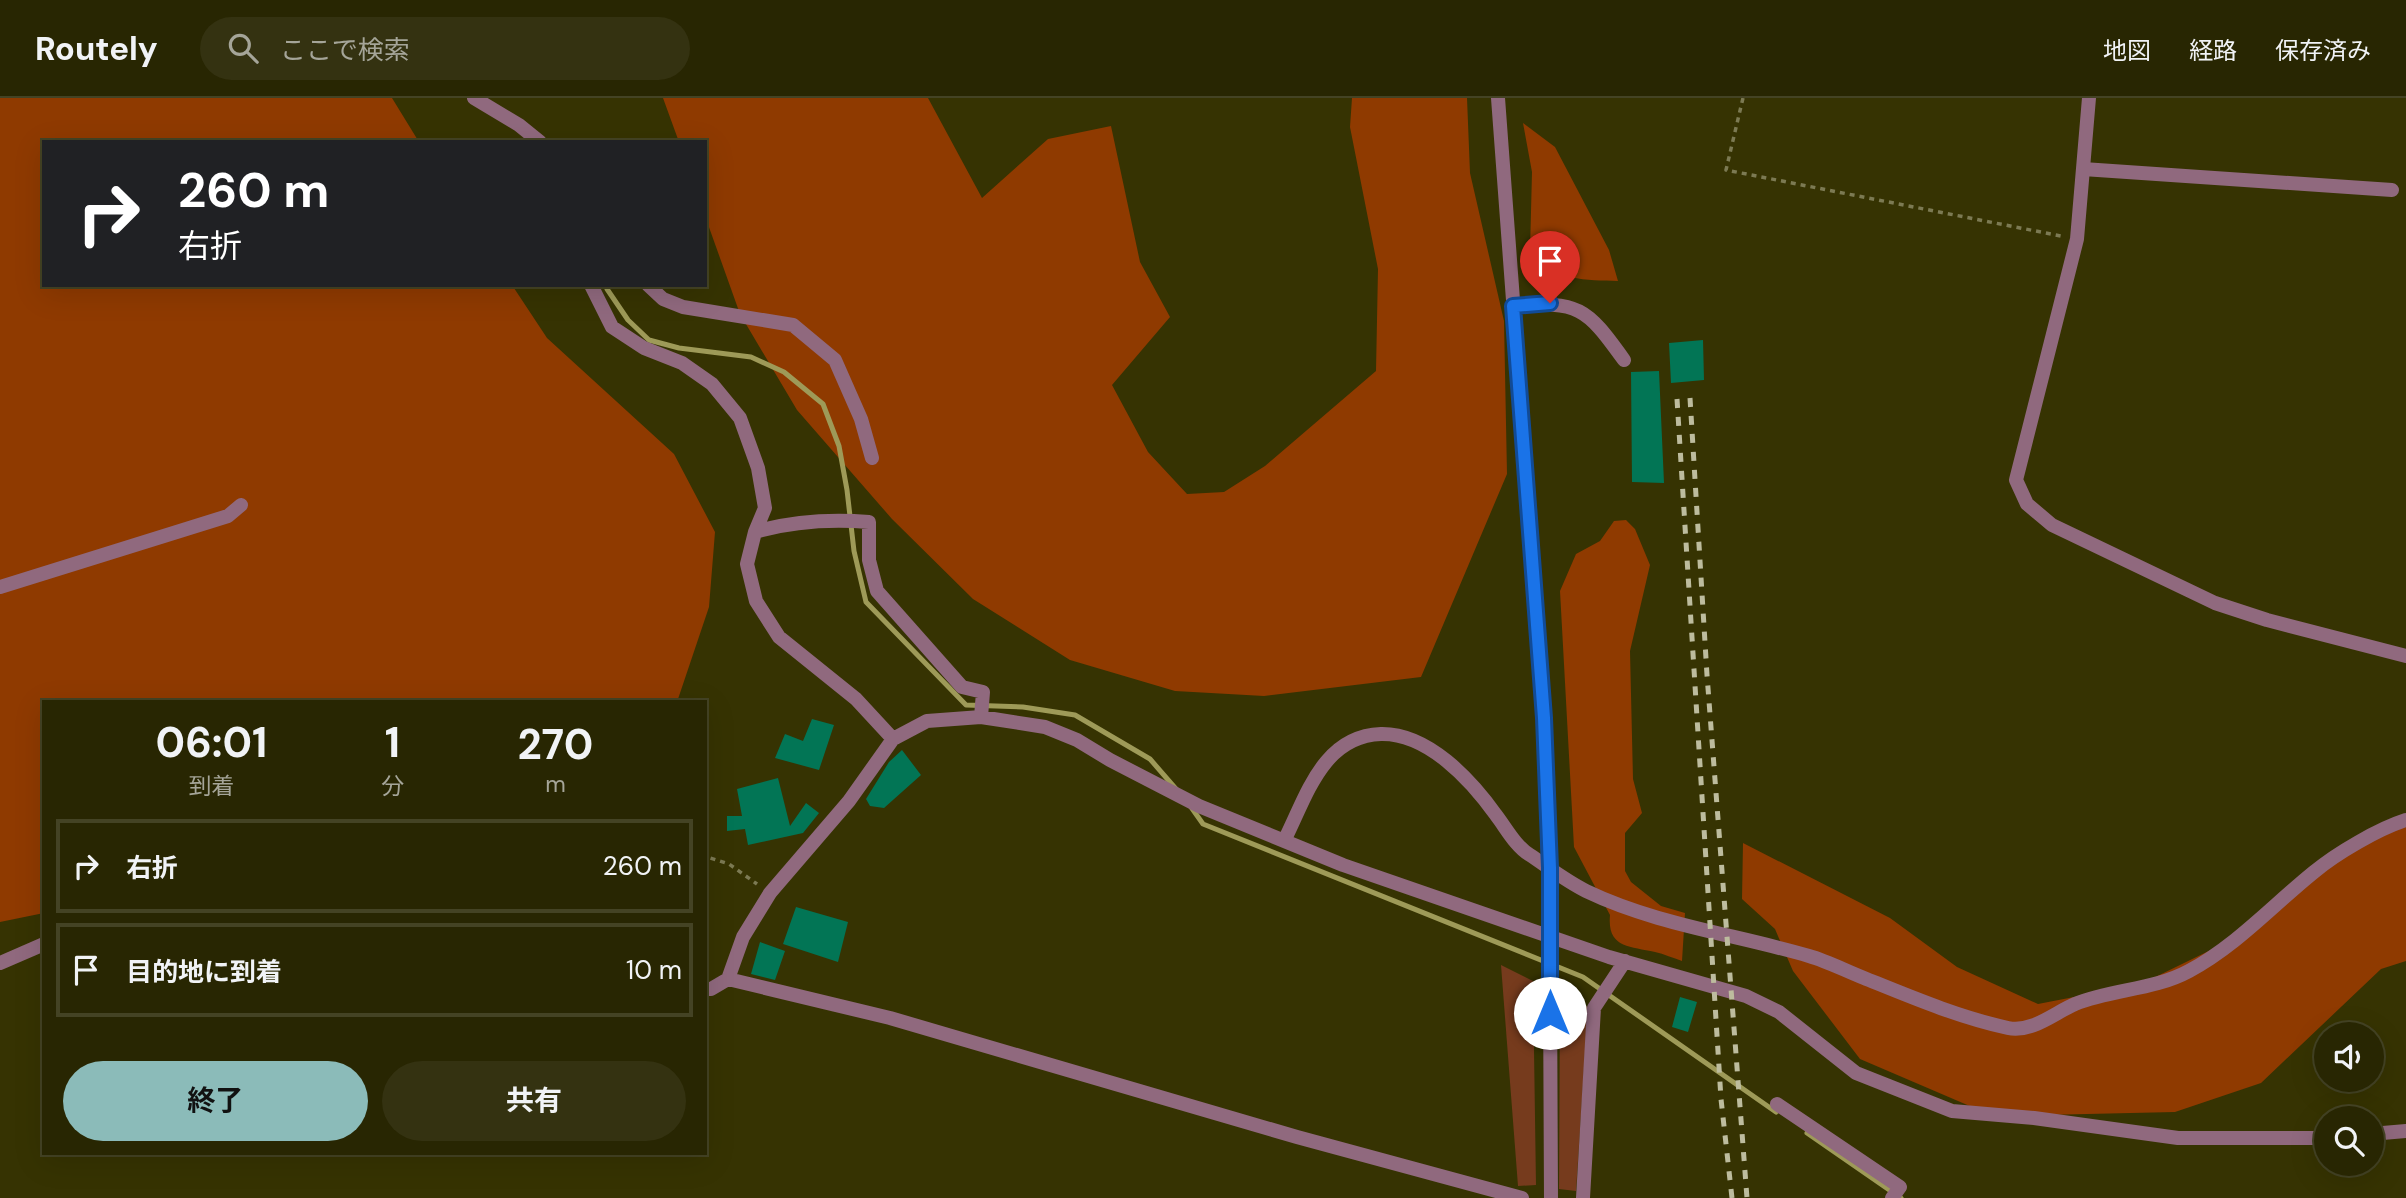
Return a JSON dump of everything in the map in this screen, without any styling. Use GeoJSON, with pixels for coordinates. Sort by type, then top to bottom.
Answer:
{"type":"FeatureCollection","features":[{"type":"Feature","properties":{"kind":"street"},"geometry":{"type":"LineString","coordinates":[[474,98],[519,125],[538,140]]}},
{"type":"Feature","properties":{"kind":"street"},"geometry":{"type":"LineString","coordinates":[[1498,98],[1543,704],[1550,868],[1551,1198]]}},
{"type":"Feature","properties":{"kind":"street"},"geometry":{"type":"LineString","coordinates":[[2089,98],[2077,239],[2015,480],[2027,504],[2052,525],[2215,603],[2267,620],[2406,656]]}},
{"type":"Feature","properties":{"kind":"street"},"geometry":{"type":"LineString","coordinates":[[2083,169],[2392,190]]}},
{"type":"Feature","properties":{"kind":"street"},"geometry":{"type":"LineString","coordinates":[[592,287],[612,327],[644,348],[682,363],[712,384],[740,418],[758,468],[765,508],[755,532],[747,564],[756,601],[779,637],[856,699],[893,739]]}},
{"type":"Feature","properties":{"kind":"street"},"geometry":{"type":"LineString","coordinates":[[650,287],[663,299],[683,307],[793,325],[835,360],[861,419],[872,458]]}},
{"type":"Feature","properties":{"kind":"street"},"geometry":{"type":"LineString","coordinates":[[1513,306],[1550,303],[1581,310],[1600,326],[1624,359]]}},
{"type":"Feature","properties":{"kind":"street"},"geometry":{"type":"LineString","coordinates":[[0,587],[228,516],[241,505]]}},
{"type":"Feature","properties":{"kind":"street"},"geometry":{"type":"LineString","coordinates":[[755,532],[781,525],[838,520],[869,522],[869,560],[877,591],[962,687],[983,693],[981,716]]}},
{"type":"Feature","properties":{"kind":"street"},"geometry":{"type":"LineString","coordinates":[[707,989],[728,979],[743,937],[769,893],[849,801],[893,739],[927,721],[981,716],[1045,727],[1077,740],[1199,806],[1343,865],[1625,961],[1746,996],[1779,1012],[1856,1073],[1952,1111],[2034,1118],[2178,1138],[2314,1138]]}},
{"type":"Feature","properties":{"kind":"street"},"geometry":{"type":"LineString","coordinates":[[1285,839],[1328,757],[1348,741],[1362,736],[1385,734],[1422,744],[1447,760],[1491,807],[1524,852],[1584,890],[1670,922],[1810,956],[1959,1015],[2013,1029],[2026,1028],[2076,1004],[2102,995],[2161,984],[2190,970],[2225,948],[2317,869],[2388,826],[2406,820]]}},
{"type":"Feature","properties":{"kind":"street"},"geometry":{"type":"LineString","coordinates":[[0,963],[42,945]]}},
{"type":"Feature","properties":{"kind":"street"},"geometry":{"type":"LineString","coordinates":[[1583,1198],[1594,1008],[1625,961]]}},
{"type":"Feature","properties":{"kind":"street"},"geometry":{"type":"LineString","coordinates":[[728,979],[890,1018],[1297,1137],[1522,1198]]}},
{"type":"Feature","properties":{"kind":"street"},"geometry":{"type":"LineString","coordinates":[[1777,1104],[1896,1193]]}},
{"type":"Feature","properties":{"kind":"street"},"geometry":{"type":"LineString","coordinates":[[2384,1133],[2406,1131]]}},
{"type":"Feature","properties":{"kind":"path"},"geometry":{"type":"LineString","coordinates":[[1743,98],[1726,170],[2077,239]]}},
{"type":"Feature","properties":{"kind":"path"},"geometry":{"type":"LineString","coordinates":[[707,863],[710,858],[729,864],[769,893]]}},
{"type":"Feature","properties":{"kind":"shaded area"},"geometry":{"type":"Polygon","coordinates":[[[0,98],[392,98],[418,140],[42,140],[42,287],[513,287],[547,338],[674,454],[715,532],[709,607],[678,700],[42,700],[42,913],[0,922],[0,98]]]}},
{"type":"Feature","properties":{"kind":"shaded area"},"geometry":{"type":"Polygon","coordinates":[[[663,98],[928,98],[982,198],[1048,139],[1111,126],[1140,262],[1170,317],[1112,385],[1148,452],[1187,494],[1224,492],[1265,466],[1376,371],[1378,269],[1350,127],[1352,98],[1467,98],[1470,173],[1504,321],[1507,474],[1421,677],[1264,696],[1175,691],[1070,660],[973,599],[892,519],[797,410],[740,314],[707,222],[707,140],[678,140],[663,98]]]}},
{"type":"Feature","properties":{"kind":"shaded area"},"geometry":{"type":"Polygon","coordinates":[[[1523,123],[1555,147],[1609,250],[1618,281],[1581,279],[1558,273],[1538,261],[1530,251],[1532,172],[1523,123]]]}},
{"type":"Feature","properties":{"kind":"shaded area"},"geometry":{"type":"Polygon","coordinates":[[[1626,520],[1635,529],[1650,565],[1630,651],[1633,779],[1642,813],[1625,833],[1625,871],[1631,882],[1661,906],[1685,913],[1682,961],[1616,940],[1610,926],[1610,915],[1574,847],[1560,591],[1576,554],[1600,541],[1614,521],[1626,520]]]}},
{"type":"Feature","properties":{"kind":"shaded area"},"geometry":{"type":"Polygon","coordinates":[[[2406,818],[2406,961],[2381,969],[2325,1022],[2314,1022],[2314,1033],[2261,1083],[2175,1112],[1993,1116],[1860,1059],[1793,971],[1775,929],[1742,899],[1743,843],[1890,918],[1957,967],[2038,1004],[2141,984],[2264,924],[2336,859],[2406,818]]]}},
{"type":"Feature","properties":{"kind":"shaded area"},"geometry":{"type":"Polygon","coordinates":[[[1501,965],[1533,981],[1536,1185],[1518,1186],[1501,965]]]}},
{"type":"Feature","properties":{"kind":"shaded area"},"geometry":{"type":"Polygon","coordinates":[[[1560,992],[1588,1007],[1576,1191],[1559,1189],[1560,992]]]}},
{"type":"Feature","properties":{"kind":"building"},"geometry":{"type":"Polygon","coordinates":[[[1703,340],[1704,380],[1671,383],[1669,343],[1703,340]]]}},
{"type":"Feature","properties":{"kind":"building"},"geometry":{"type":"Polygon","coordinates":[[[1659,371],[1664,483],[1632,482],[1631,372],[1659,371]]]}},
{"type":"Feature","properties":{"kind":"building"},"geometry":{"type":"Polygon","coordinates":[[[812,719],[834,725],[819,770],[775,758],[785,734],[803,741],[812,719]]]}},
{"type":"Feature","properties":{"kind":"building"},"geometry":{"type":"Polygon","coordinates":[[[902,750],[921,775],[884,808],[870,806],[866,799],[889,762],[902,750]]]}},
{"type":"Feature","properties":{"kind":"building"},"geometry":{"type":"Polygon","coordinates":[[[778,778],[790,826],[806,803],[819,813],[803,833],[748,845],[745,829],[727,831],[727,816],[742,816],[737,789],[778,778]]]}},
{"type":"Feature","properties":{"kind":"building"},"geometry":{"type":"Polygon","coordinates":[[[796,907],[848,922],[838,962],[783,944],[796,907]]]}},
{"type":"Feature","properties":{"kind":"building"},"geometry":{"type":"Polygon","coordinates":[[[760,942],[785,951],[775,980],[751,974],[760,942]]]}},
{"type":"Feature","properties":{"kind":"building"},"geometry":{"type":"Polygon","coordinates":[[[1680,997],[1697,1002],[1688,1032],[1672,1027],[1680,997]]]}},
{"type":"Feature","properties":{"kind":"waterway"},"geometry":{"type":"LineString","coordinates":[[607,289],[628,320],[649,340],[679,348],[751,357],[784,372],[823,404],[839,446],[854,551],[866,602],[966,705],[1023,707],[1075,715],[1150,759],[1176,789]]}},
{"type":"Feature","properties":{"kind":"waterway"},"geometry":{"type":"LineString","coordinates":[[1191,807],[1203,824],[1583,977],[1776,1112]]}},
{"type":"Feature","properties":{"kind":"waterway"},"geometry":{"type":"LineString","coordinates":[[1807,1133],[1901,1198]]}},
{"type":"Feature","properties":{"kind":"railway"},"geometry":{"type":"LineString","coordinates":[[1690,398],[1707,675],[1747,1198]]}},
{"type":"Feature","properties":{"kind":"railway"},"geometry":{"type":"LineString","coordinates":[[1677,399],[1721,1099],[1732,1198]]}},
{"type":"Feature","properties":{"kind":"route"},"geometry":{"type":"LineString","coordinates":[[1550,303],[1513,306],[1544,718],[1550,868],[1550,1013]]}}]}
